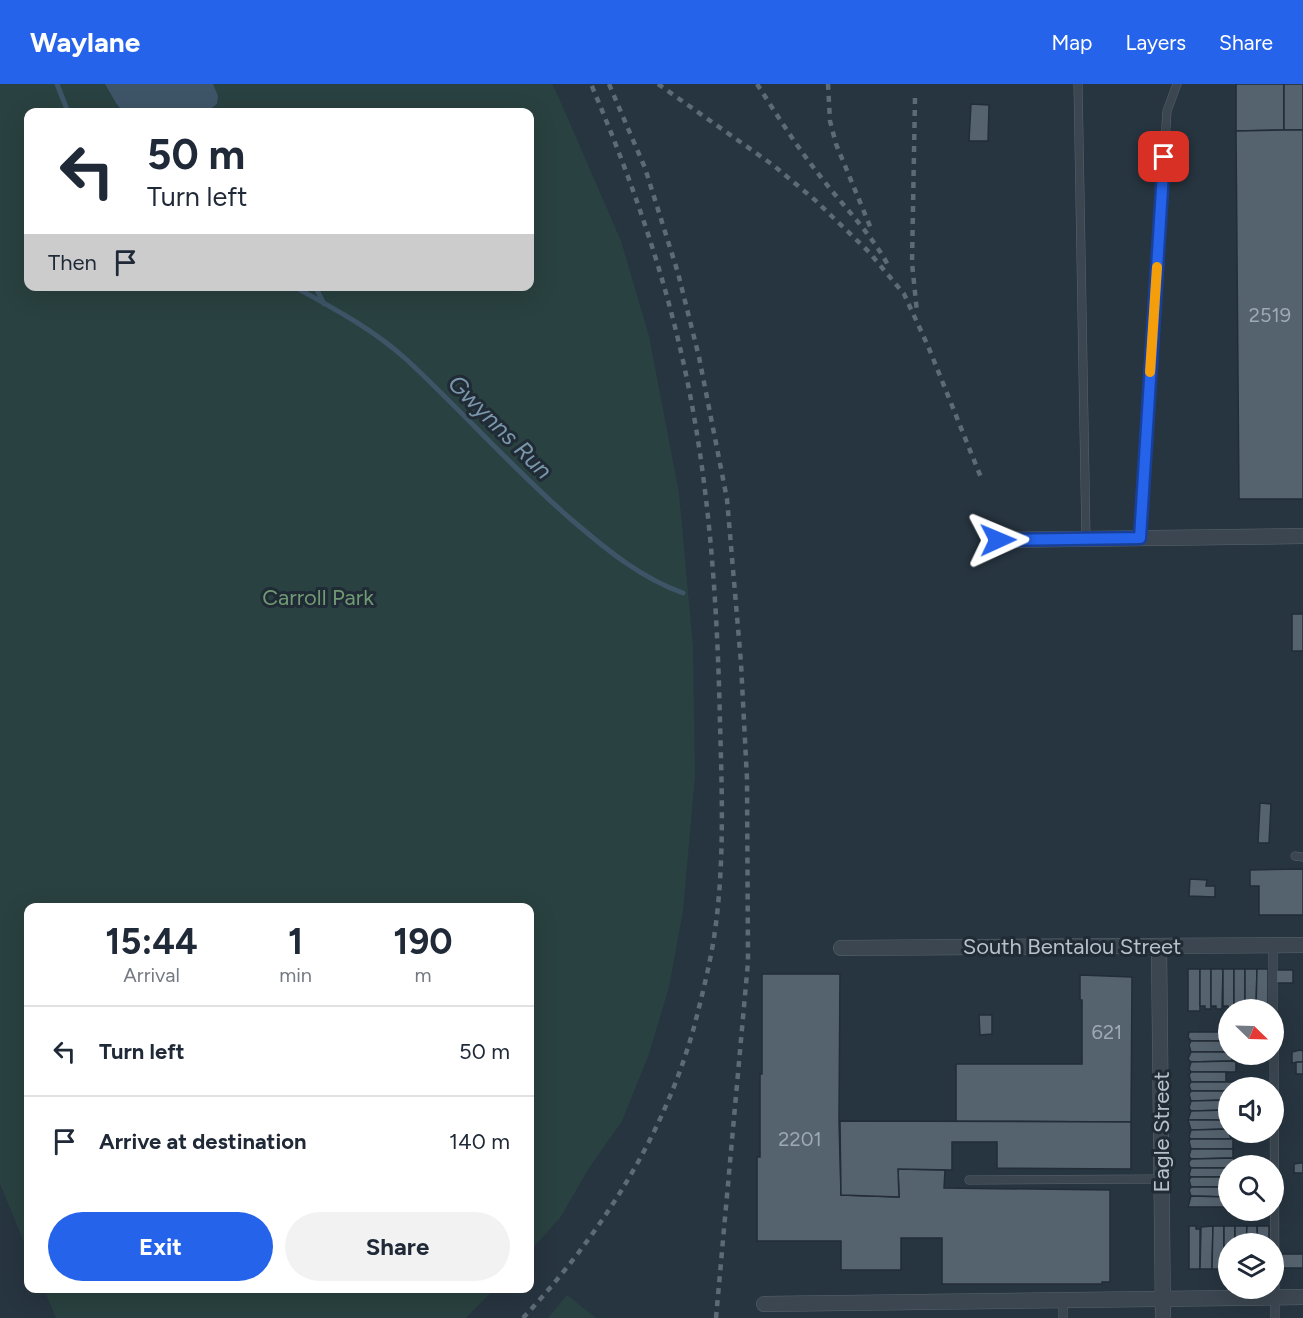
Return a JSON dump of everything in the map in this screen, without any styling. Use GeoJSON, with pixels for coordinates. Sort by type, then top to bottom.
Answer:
{"type":"FeatureCollection","features":[{"type":"Feature","properties":{"kind":"street"},"geometry":{"type":"LineString","coordinates":[[998,540],[1303,536]]}},
{"type":"Feature","properties":{"kind":"street","name":"South Bentalou Street"},"geometry":{"type":"LineString","coordinates":[[841,948],[1303,945]]}},
{"type":"Feature","properties":{"kind":"street","name":"Eagle Street"},"geometry":{"type":"LineString","coordinates":[[1160,946],[1163,1318]]}},
{"type":"Feature","properties":{"kind":"street"},"geometry":{"type":"LineString","coordinates":[[1284,1297],[1303,1297]]}},
{"type":"Feature","properties":{"kind":"street"},"geometry":{"type":"LineString","coordinates":[[764,1304],[1218,1298]]}},
{"type":"Feature","properties":{"kind":"lane"},"geometry":{"type":"LineString","coordinates":[[1077,84],[1086,539]]}},
{"type":"Feature","properties":{"kind":"lane"},"geometry":{"type":"LineString","coordinates":[[1140,538],[1167,111],[1177,84]]}},
{"type":"Feature","properties":{"kind":"lane"},"geometry":{"type":"LineString","coordinates":[[1273,945],[1273,999]]}},
{"type":"Feature","properties":{"kind":"lane"},"geometry":{"type":"LineString","coordinates":[[1274,1065],[1275,1233]]}},
{"type":"Feature","properties":{"kind":"lane"},"geometry":{"type":"LineString","coordinates":[[969,1180],[1161,1179]]}},
{"type":"Feature","properties":{"kind":"lane"},"geometry":{"type":"LineString","coordinates":[[1275,1299],[1275,1318]]}},
{"type":"Feature","properties":{"kind":"lane"},"geometry":{"type":"LineString","coordinates":[[1063,1300],[1063,1318]]}},
{"type":"Feature","properties":{"kind":"green space","name":"Carroll Park"},"geometry":{"type":"Polygon","coordinates":[[[0,84],[552,84],[621,241],[649,336],[679,493],[693,647],[695,776],[683,911],[669,987],[649,1054],[622,1121],[589,1168],[560,1218],[534,1247],[534,903],[24,903],[24,1242],[0,1184],[0,84]]]}},
{"type":"Feature","properties":{"kind":"green space"},"geometry":{"type":"Polygon","coordinates":[[[46,1293],[490,1293],[466,1318],[56,1318],[46,1293]]]}},
{"type":"Feature","properties":{"kind":"green space"},"geometry":{"type":"Polygon","coordinates":[[[567,1295],[596,1318],[548,1318],[567,1295]]]}},
{"type":"Feature","properties":{"kind":"water"},"geometry":{"type":"Polygon","coordinates":[[[105,84],[213,84],[218,96],[217,104],[212,108],[120,108],[105,84]]]}},
{"type":"Feature","properties":{"kind":"building"},"geometry":{"type":"Polygon","coordinates":[[[1236,84],[1284,84],[1284,130],[1236,131],[1236,84]]]}},
{"type":"Feature","properties":{"kind":"building"},"geometry":{"type":"Polygon","coordinates":[[[1284,84],[1303,84],[1303,130],[1284,130],[1284,84]]]}},
{"type":"Feature","properties":{"kind":"building"},"geometry":{"type":"Polygon","coordinates":[[[971,104],[989,105],[988,141],[969,141],[971,104]]]}},
{"type":"Feature","properties":{"kind":"building"},"geometry":{"type":"Polygon","coordinates":[[[1303,130],[1303,499],[1239,499],[1236,131],[1303,130]]]}},
{"type":"Feature","properties":{"kind":"building"},"geometry":{"type":"Polygon","coordinates":[[[1292,614],[1303,614],[1303,651],[1292,651],[1292,614]]]}},
{"type":"Feature","properties":{"kind":"building"},"geometry":{"type":"Polygon","coordinates":[[[1260,803],[1271,804],[1269,843],[1258,843],[1260,803]]]}},
{"type":"Feature","properties":{"kind":"building"},"geometry":{"type":"Polygon","coordinates":[[[1303,869],[1303,915],[1259,915],[1259,886],[1250,886],[1250,870],[1303,869]]]}},
{"type":"Feature","properties":{"kind":"building"},"geometry":{"type":"Polygon","coordinates":[[[1190,879],[1207,880],[1206,886],[1215,886],[1215,897],[1189,896],[1190,879]]]}},
{"type":"Feature","properties":{"kind":"building"},"geometry":{"type":"Polygon","coordinates":[[[1188,969],[1200,969],[1200,1011],[1188,1011],[1188,969]]]}},
{"type":"Feature","properties":{"kind":"building"},"geometry":{"type":"Polygon","coordinates":[[[1200,969],[1211,969],[1211,1009],[1200,1006],[1200,969]]]}},
{"type":"Feature","properties":{"kind":"building"},"geometry":{"type":"Polygon","coordinates":[[[1211,969],[1223,969],[1222,999],[1218,999],[1218,1009],[1216,1006],[1211,1006],[1211,969]]]}},
{"type":"Feature","properties":{"kind":"building"},"geometry":{"type":"Polygon","coordinates":[[[1223,969],[1234,969],[1234,999],[1223,999],[1223,969]]]}},
{"type":"Feature","properties":{"kind":"building"},"geometry":{"type":"Polygon","coordinates":[[[1234,969],[1245,969],[1245,999],[1234,999],[1234,969]]]}},
{"type":"Feature","properties":{"kind":"building"},"geometry":{"type":"Polygon","coordinates":[[[1245,969],[1257,969],[1256,999],[1245,999],[1245,969]]]}},
{"type":"Feature","properties":{"kind":"building"},"geometry":{"type":"Polygon","coordinates":[[[1257,969],[1268,969],[1268,999],[1256,999],[1257,969]]]}},
{"type":"Feature","properties":{"kind":"building"},"geometry":{"type":"Polygon","coordinates":[[[1276,970],[1293,970],[1293,983],[1276,983],[1276,970]]]}},
{"type":"Feature","properties":{"kind":"building"},"geometry":{"type":"Polygon","coordinates":[[[762,974],[840,974],[841,1195],[899,1197],[898,1169],[945,1170],[944,1188],[1110,1190],[1110,1282],[1102,1282],[1102,1284],[942,1284],[942,1238],[901,1238],[901,1270],[841,1270],[841,1241],[757,1241],[757,1157],[760,1157],[760,1074],[762,1074],[762,974]]]}},
{"type":"Feature","properties":{"kind":"building"},"geometry":{"type":"Polygon","coordinates":[[[1080,975],[1132,977],[1131,1122],[956,1121],[956,1064],[1082,1064],[1080,975]]]}},
{"type":"Feature","properties":{"kind":"building"},"geometry":{"type":"Polygon","coordinates":[[[979,1015],[992,1015],[992,1034],[980,1035],[979,1015]]]}},
{"type":"Feature","properties":{"kind":"building"},"geometry":{"type":"Polygon","coordinates":[[[1189,1032],[1218,1032],[1218,1041],[1191,1041],[1188,1037],[1189,1032]]]}},
{"type":"Feature","properties":{"kind":"building"},"geometry":{"type":"Polygon","coordinates":[[[1191,1041],[1218,1041],[1218,1052],[1191,1052],[1189,1045],[1191,1041]]]}},
{"type":"Feature","properties":{"kind":"building"},"geometry":{"type":"Polygon","coordinates":[[[1303,1051],[1303,1062],[1292,1063],[1292,1052],[1303,1051]]]}},
{"type":"Feature","properties":{"kind":"building"},"geometry":{"type":"Polygon","coordinates":[[[1191,1052],[1218,1052],[1218,1061],[1191,1062],[1188,1059],[1191,1052]]]}},
{"type":"Feature","properties":{"kind":"building"},"geometry":{"type":"Polygon","coordinates":[[[1218,1061],[1218,1065],[1236,1065],[1236,1072],[1191,1072],[1189,1069],[1191,1062],[1218,1061]]]}},
{"type":"Feature","properties":{"kind":"building"},"geometry":{"type":"Polygon","coordinates":[[[1296,1062],[1303,1062],[1303,1074],[1296,1074],[1296,1062]]]}},
{"type":"Feature","properties":{"kind":"building"},"geometry":{"type":"Polygon","coordinates":[[[1191,1072],[1226,1072],[1226,1077],[1218,1077],[1218,1082],[1191,1082],[1189,1075],[1191,1072]]]}},
{"type":"Feature","properties":{"kind":"building"},"geometry":{"type":"Polygon","coordinates":[[[1191,1082],[1218,1082],[1218,1091],[1191,1091],[1189,1085],[1191,1082]]]}},
{"type":"Feature","properties":{"kind":"building"},"geometry":{"type":"Polygon","coordinates":[[[1191,1091],[1218,1091],[1218,1100],[1191,1101],[1189,1094],[1191,1091]]]}},
{"type":"Feature","properties":{"kind":"building"},"geometry":{"type":"Polygon","coordinates":[[[1218,1100],[1218,1110],[1191,1111],[1189,1108],[1191,1101],[1218,1100]]]}},
{"type":"Feature","properties":{"kind":"building"},"geometry":{"type":"Polygon","coordinates":[[[1218,1110],[1218,1120],[1188,1120],[1191,1111],[1218,1110]]]}},
{"type":"Feature","properties":{"kind":"building"},"geometry":{"type":"Polygon","coordinates":[[[1188,1120],[1218,1120],[1218,1129],[1191,1130],[1188,1120]]]}},
{"type":"Feature","properties":{"kind":"building"},"geometry":{"type":"Polygon","coordinates":[[[840,1121],[1131,1122],[1131,1169],[997,1168],[997,1142],[952,1142],[952,1170],[898,1169],[899,1197],[841,1195],[840,1121]]]}},
{"type":"Feature","properties":{"kind":"building"},"geometry":{"type":"Polygon","coordinates":[[[1218,1129],[1218,1139],[1191,1139],[1189,1137],[1191,1130],[1218,1129]]]}},
{"type":"Feature","properties":{"kind":"building"},"geometry":{"type":"Polygon","coordinates":[[[1191,1139],[1218,1139],[1218,1143],[1233,1143],[1233,1149],[1191,1149],[1189,1141],[1191,1139]]]}},
{"type":"Feature","properties":{"kind":"building"},"geometry":{"type":"Polygon","coordinates":[[[1191,1149],[1233,1149],[1233,1155],[1218,1155],[1218,1158],[1191,1159],[1189,1156],[1191,1149]]]}},
{"type":"Feature","properties":{"kind":"building"},"geometry":{"type":"Polygon","coordinates":[[[1218,1158],[1218,1168],[1191,1168],[1189,1162],[1191,1159],[1218,1158]]]}},
{"type":"Feature","properties":{"kind":"building"},"geometry":{"type":"Polygon","coordinates":[[[1303,1163],[1303,1173],[1294,1173],[1294,1164],[1303,1163]]]}},
{"type":"Feature","properties":{"kind":"building"},"geometry":{"type":"Polygon","coordinates":[[[1191,1168],[1218,1168],[1218,1177],[1191,1177],[1189,1175],[1191,1168]]]}},
{"type":"Feature","properties":{"kind":"building"},"geometry":{"type":"Polygon","coordinates":[[[1191,1177],[1218,1177],[1218,1187],[1191,1187],[1189,1180],[1191,1177]]]}},
{"type":"Feature","properties":{"kind":"building"},"geometry":{"type":"Polygon","coordinates":[[[1191,1187],[1218,1187],[1218,1197],[1191,1196],[1189,1190],[1191,1187]]]}},
{"type":"Feature","properties":{"kind":"building"},"geometry":{"type":"Polygon","coordinates":[[[1191,1196],[1218,1197],[1218,1207],[1188,1207],[1191,1196]]]}},
{"type":"Feature","properties":{"kind":"building"},"geometry":{"type":"Polygon","coordinates":[[[1189,1226],[1196,1226],[1196,1229],[1200,1229],[1200,1269],[1189,1269],[1189,1226]]]}},
{"type":"Feature","properties":{"kind":"building"},"geometry":{"type":"Polygon","coordinates":[[[1213,1226],[1212,1269],[1200,1269],[1201,1227],[1213,1226]]]}},
{"type":"Feature","properties":{"kind":"building"},"geometry":{"type":"Polygon","coordinates":[[[1213,1226],[1224,1226],[1224,1233],[1218,1233],[1218,1269],[1212,1269],[1213,1226]]]}},
{"type":"Feature","properties":{"kind":"building"},"geometry":{"type":"Polygon","coordinates":[[[1224,1226],[1235,1226],[1235,1233],[1224,1233],[1224,1226]]]}},
{"type":"Feature","properties":{"kind":"building"},"geometry":{"type":"Polygon","coordinates":[[[1235,1226],[1247,1226],[1247,1233],[1235,1233],[1235,1226]]]}},
{"type":"Feature","properties":{"kind":"building"},"geometry":{"type":"Polygon","coordinates":[[[1247,1226],[1257,1226],[1257,1233],[1247,1233],[1247,1226]]]}},
{"type":"Feature","properties":{"kind":"building"},"geometry":{"type":"Polygon","coordinates":[[[1257,1226],[1269,1226],[1269,1233],[1257,1233],[1257,1226]]]}},
{"type":"Feature","properties":{"kind":"building"},"geometry":{"type":"Polygon","coordinates":[[[1284,1254],[1303,1254],[1303,1268],[1284,1268],[1284,1254]]]}},
{"type":"Feature","properties":{"kind":"waterway","name":"Gwynns Run"},"geometry":{"type":"LineString","coordinates":[[57,84],[66,108]]}},
{"type":"Feature","properties":{"kind":"waterway","name":"Gwynns Run"},"geometry":{"type":"LineString","coordinates":[[302,291],[352,320],[394,349],[552,502],[612,553],[653,580],[683,593]]}},
{"type":"Feature","properties":{"kind":"waterway"},"geometry":{"type":"LineString","coordinates":[[318,291],[324,304]]}},
{"type":"Feature","properties":{"kind":"railway"},"geometry":{"type":"LineString","coordinates":[[523,1318],[578,1253],[603,1219],[626,1183],[665,1107],[694,1027],[707,975],[717,916],[721,861],[719,673],[709,525],[696,428],[676,331],[659,268],[616,144],[591,84]]}},
{"type":"Feature","properties":{"kind":"railway"},"geometry":{"type":"LineString","coordinates":[[609,84],[645,168],[678,273],[699,357],[727,499],[741,663],[747,779],[748,962],[716,1318]]}},
{"type":"Feature","properties":{"kind":"railway"},"geometry":{"type":"LineString","coordinates":[[658,84],[773,165],[815,200],[869,252],[904,294],[928,346],[982,480]]}},
{"type":"Feature","properties":{"kind":"railway"},"geometry":{"type":"LineString","coordinates":[[757,84],[803,154],[865,230],[888,265]]}},
{"type":"Feature","properties":{"kind":"railway"},"geometry":{"type":"LineString","coordinates":[[828,84],[830,121],[836,144],[872,231]]}},
{"type":"Feature","properties":{"kind":"railway"},"geometry":{"type":"LineString","coordinates":[[915,98],[912,263],[917,312]]}},
{"type":"Feature","properties":{"kind":"slow traffic"},"geometry":{"type":"LineString","coordinates":[[1150,372],[1157,267]]}},
{"type":"Feature","properties":{"kind":"route"},"geometry":{"type":"LineString","coordinates":[[998,540],[1140,538],[1164,157]]}}]}
